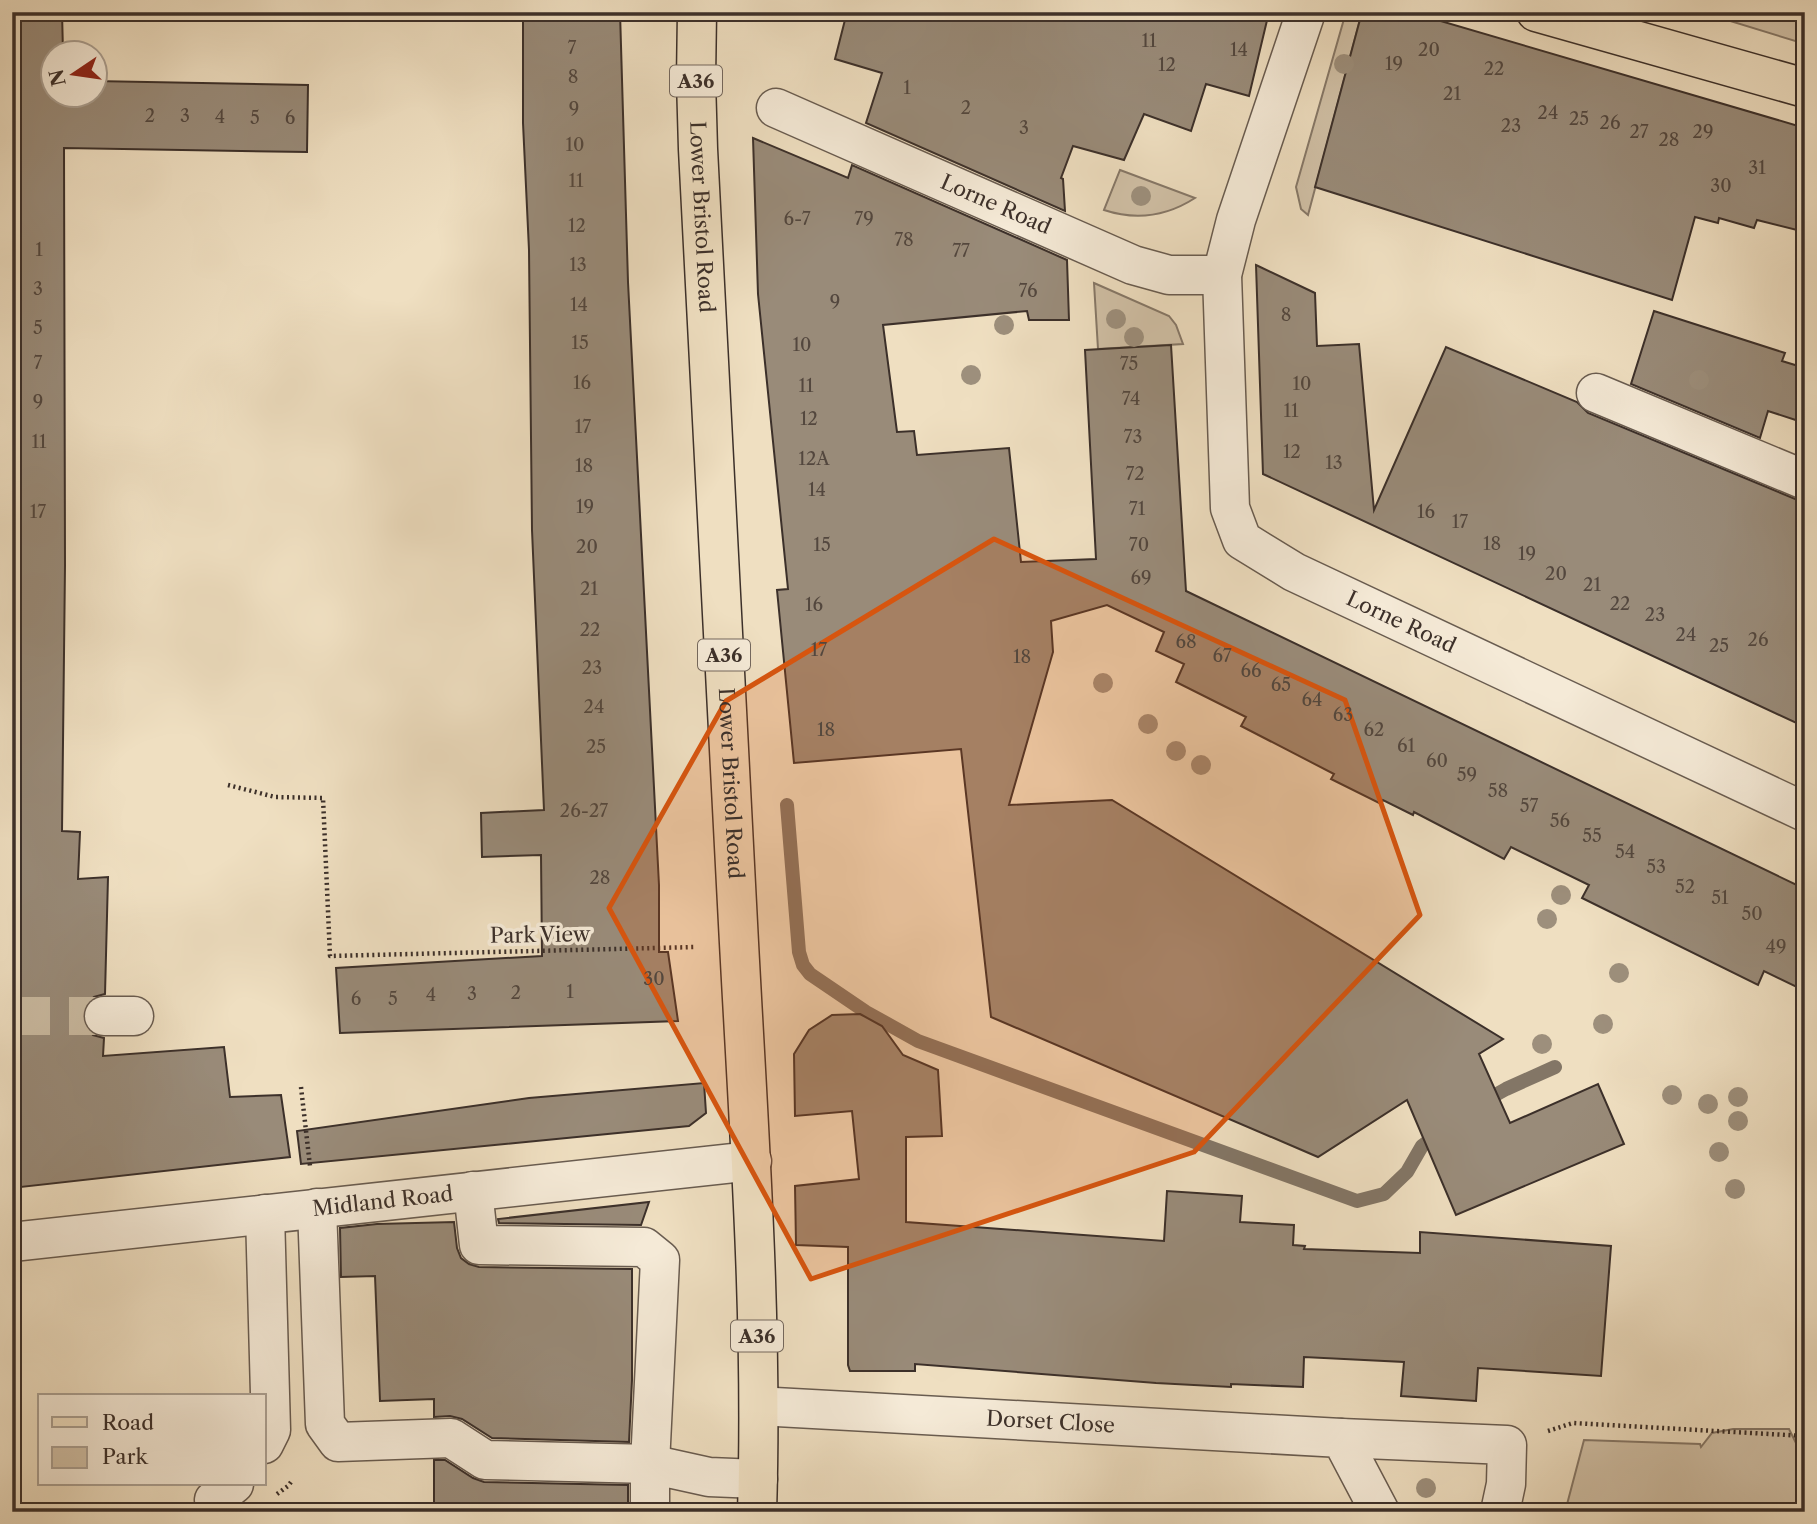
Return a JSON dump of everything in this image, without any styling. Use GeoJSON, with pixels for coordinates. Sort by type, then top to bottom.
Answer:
{"type":"FeatureCollection","features":[{"type":"Feature","properties":{"kind":"main road","name":"Lower Bristol Road"},"geometry":{"type":"LineString","coordinates":[[697,12],[698,149],[752,1161],[760,1406],[757,1496]]}},
{"type":"Feature","properties":{"kind":"main road"},"geometry":{"type":"LineString","coordinates":[[1536,12],[1805,88]]}},
{"type":"Feature","properties":{"kind":"street","name":"Lorne Road"},"geometry":{"type":"LineString","coordinates":[[1306,12],[1236,220],[1222,275],[1230,508],[1242,540],[1294,572],[1805,813]]}},
{"type":"Feature","properties":{"kind":"street","name":"Lorne Road"},"geometry":{"type":"LineString","coordinates":[[776,108],[1133,265],[1169,275],[1222,275]]}},
{"type":"Feature","properties":{"kind":"street"},"geometry":{"type":"LineString","coordinates":[[1596,393],[1805,480]]}},
{"type":"Feature","properties":{"kind":"street","name":"Midland Road"},"geometry":{"type":"LineString","coordinates":[[12,1242],[752,1161]]}},
{"type":"Feature","properties":{"kind":"street"},"geometry":{"type":"LineString","coordinates":[[473,1191],[479,1245],[645,1247],[660,1260],[650,1512]]}},
{"type":"Feature","properties":{"kind":"street"},"geometry":{"type":"LineString","coordinates":[[317,1208],[324,1424],[338,1441],[451,1438],[485,1460],[650,1464],[709,1478],[757,1496]]}},
{"type":"Feature","properties":{"kind":"street"},"geometry":{"type":"LineString","coordinates":[[265,1214],[271,1430],[266,1440]]}},
{"type":"Feature","properties":{"kind":"street","name":"Dorset Close"},"geometry":{"type":"LineString","coordinates":[[760,1406],[1507,1445]]}},
{"type":"Feature","properties":{"kind":"street"},"geometry":{"type":"LineString","coordinates":[[1341,1438],[1380,1512]]}},
{"type":"Feature","properties":{"kind":"street"},"geometry":{"type":"LineString","coordinates":[[1500,1512],[1506,1485],[1507,1445]]}},
{"type":"Feature","properties":{"kind":"path","name":"Park View"},"geometry":{"type":"LineString","coordinates":[[228,785],[275,797],[323,797],[330,956],[739,946]]}},
{"type":"Feature","properties":{"kind":"path"},"geometry":{"type":"LineString","coordinates":[[301,1087],[311,1171]]}},
{"type":"Feature","properties":{"kind":"path"},"geometry":{"type":"LineString","coordinates":[[1507,1445],[1573,1423],[1805,1436]]}},
{"type":"Feature","properties":{"kind":"highlighted area"},"geometry":{"type":"Polygon","coordinates":[[[994,539],[1345,700],[1420,915],[1194,1152],[811,1279],[609,908],[726,701],[994,539]]]}},
{"type":"Feature","properties":{"kind":"green space"},"geometry":{"type":"Polygon","coordinates":[[[1346,12],[1362,12],[1308,215],[1301,209],[1296,187],[1346,12]]]}},
{"type":"Feature","properties":{"kind":"green space"},"geometry":{"type":"Polygon","coordinates":[[[1701,12],[1805,12],[1805,44],[1701,12]]]}},
{"type":"Feature","properties":{"kind":"green space"},"geometry":{"type":"Polygon","coordinates":[[[1120,170],[1195,198],[1174,209],[1151,215],[1128,215],[1104,210],[1120,170]]]}},
{"type":"Feature","properties":{"kind":"green space"},"geometry":{"type":"Polygon","coordinates":[[[1094,283],[1169,316],[1176,325],[1183,344],[1098,349],[1094,283]]]}},
{"type":"Feature","properties":{"kind":"green space"},"geometry":{"type":"Polygon","coordinates":[[[1733,1429],[1789,1429],[1805,1461],[1805,1512],[1565,1512],[1584,1440],[1700,1444],[1701,1447],[1712,1433],[1733,1429]]]}},
{"type":"Feature","properties":{"kind":"building"},"geometry":{"type":"Polygon","coordinates":[[[12,12],[62,12],[63,38],[38,38],[38,108],[108,108],[108,81],[308,85],[307,152],[64,148],[65,565],[62,831],[80,832],[78,879],[108,877],[105,994],[94,997],[85,1005],[82,1017],[85,1026],[93,1035],[104,1038],[103,1056],[224,1047],[230,1097],[281,1095],[290,1157],[12,1188],[12,12]]]}},
{"type":"Feature","properties":{"kind":"building"},"geometry":{"type":"Polygon","coordinates":[[[523,12],[620,12],[628,282],[659,885],[659,952],[668,952],[678,1021],[340,1033],[336,968],[542,956],[541,855],[482,857],[481,813],[544,810],[532,530],[523,12]]]}},
{"type":"Feature","properties":{"kind":"building"},"geometry":{"type":"Polygon","coordinates":[[[847,12],[1269,12],[1249,96],[1206,84],[1191,131],[1144,114],[1124,160],[1073,146],[1061,178],[1065,211],[866,123],[882,73],[835,59],[847,12]]]}},
{"type":"Feature","properties":{"kind":"building"},"geometry":{"type":"Polygon","coordinates":[[[1362,12],[1410,12],[1805,128],[1805,232],[1757,220],[1754,228],[1719,218],[1718,223],[1695,217],[1672,300],[1315,187],[1362,12]]]}},
{"type":"Feature","properties":{"kind":"building"},"geometry":{"type":"Polygon","coordinates":[[[753,138],[848,178],[852,165],[1067,260],[1069,320],[1029,320],[1027,311],[883,325],[897,432],[914,431],[917,455],[1009,448],[1021,562],[1096,559],[1085,350],[1171,345],[1186,591],[1805,889],[1805,991],[1764,971],[1758,985],[1582,898],[1589,885],[1511,847],[1504,859],[1414,812],[1413,815],[1383,800],[1381,804],[1331,779],[1334,774],[1241,726],[1246,717],[1176,682],[1184,664],[1156,651],[1164,632],[1107,605],[1051,621],[1053,652],[1009,805],[1112,800],[1503,1039],[1479,1054],[1510,1123],[1598,1084],[1624,1144],[1456,1215],[1407,1100],[1318,1157],[991,1017],[961,749],[794,763],[777,590],[788,589],[758,294],[753,138]]]}},
{"type":"Feature","properties":{"kind":"building"},"geometry":{"type":"Polygon","coordinates":[[[1256,265],[1315,293],[1317,346],[1359,344],[1374,510],[1446,347],[1577,402],[1588,413],[1805,503],[1805,727],[1263,474],[1256,265]]]}},
{"type":"Feature","properties":{"kind":"building"},"geometry":{"type":"Polygon","coordinates":[[[1654,311],[1785,353],[1782,361],[1805,368],[1805,423],[1768,411],[1760,438],[1631,384],[1654,311]]]}},
{"type":"Feature","properties":{"kind":"building"},"geometry":{"type":"Polygon","coordinates":[[[860,1014],[882,1026],[903,1055],[938,1070],[942,1136],[906,1137],[906,1222],[1164,1241],[1167,1191],[1242,1196],[1240,1222],[1294,1225],[1293,1245],[1305,1246],[1304,1249],[1420,1253],[1420,1232],[1611,1246],[1601,1376],[1478,1368],[1476,1401],[1401,1396],[1404,1362],[1304,1357],[1303,1387],[1156,1383],[915,1364],[915,1371],[850,1371],[848,1247],[796,1245],[795,1186],[859,1179],[852,1111],[795,1116],[794,1054],[809,1030],[832,1015],[860,1014]]]}},
{"type":"Feature","properties":{"kind":"building"},"geometry":{"type":"Polygon","coordinates":[[[704,1083],[706,1113],[689,1126],[301,1164],[297,1131],[529,1098],[704,1083]]]}},
{"type":"Feature","properties":{"kind":"building"},"geometry":{"type":"Polygon","coordinates":[[[649,1202],[641,1225],[499,1223],[498,1219],[649,1202]]]}},
{"type":"Feature","properties":{"kind":"building"},"geometry":{"type":"Polygon","coordinates":[[[454,1222],[461,1258],[479,1267],[632,1269],[629,1442],[492,1438],[462,1419],[450,1416],[434,1417],[434,1399],[380,1401],[375,1276],[341,1277],[340,1228],[454,1222]]]}},
{"type":"Feature","properties":{"kind":"building"},"geometry":{"type":"Polygon","coordinates":[[[434,1460],[445,1460],[484,1482],[628,1485],[628,1512],[434,1512],[434,1460]]]}},
{"type":"Feature","properties":{"kind":"waterway"},"geometry":{"type":"LineString","coordinates":[[787,805],[799,952],[803,965],[810,974],[866,1012],[918,1041],[1357,1201],[1384,1194],[1407,1172],[1422,1146],[1439,1133]]}},
{"type":"Feature","properties":{"kind":"waterway"},"geometry":{"type":"LineString","coordinates":[[1481,1103],[1555,1067]]}},
{"type":"Feature","properties":{"kind":"tunnel"},"geometry":{"type":"LineString","coordinates":[[12,1016],[104,1016]]}}]}
